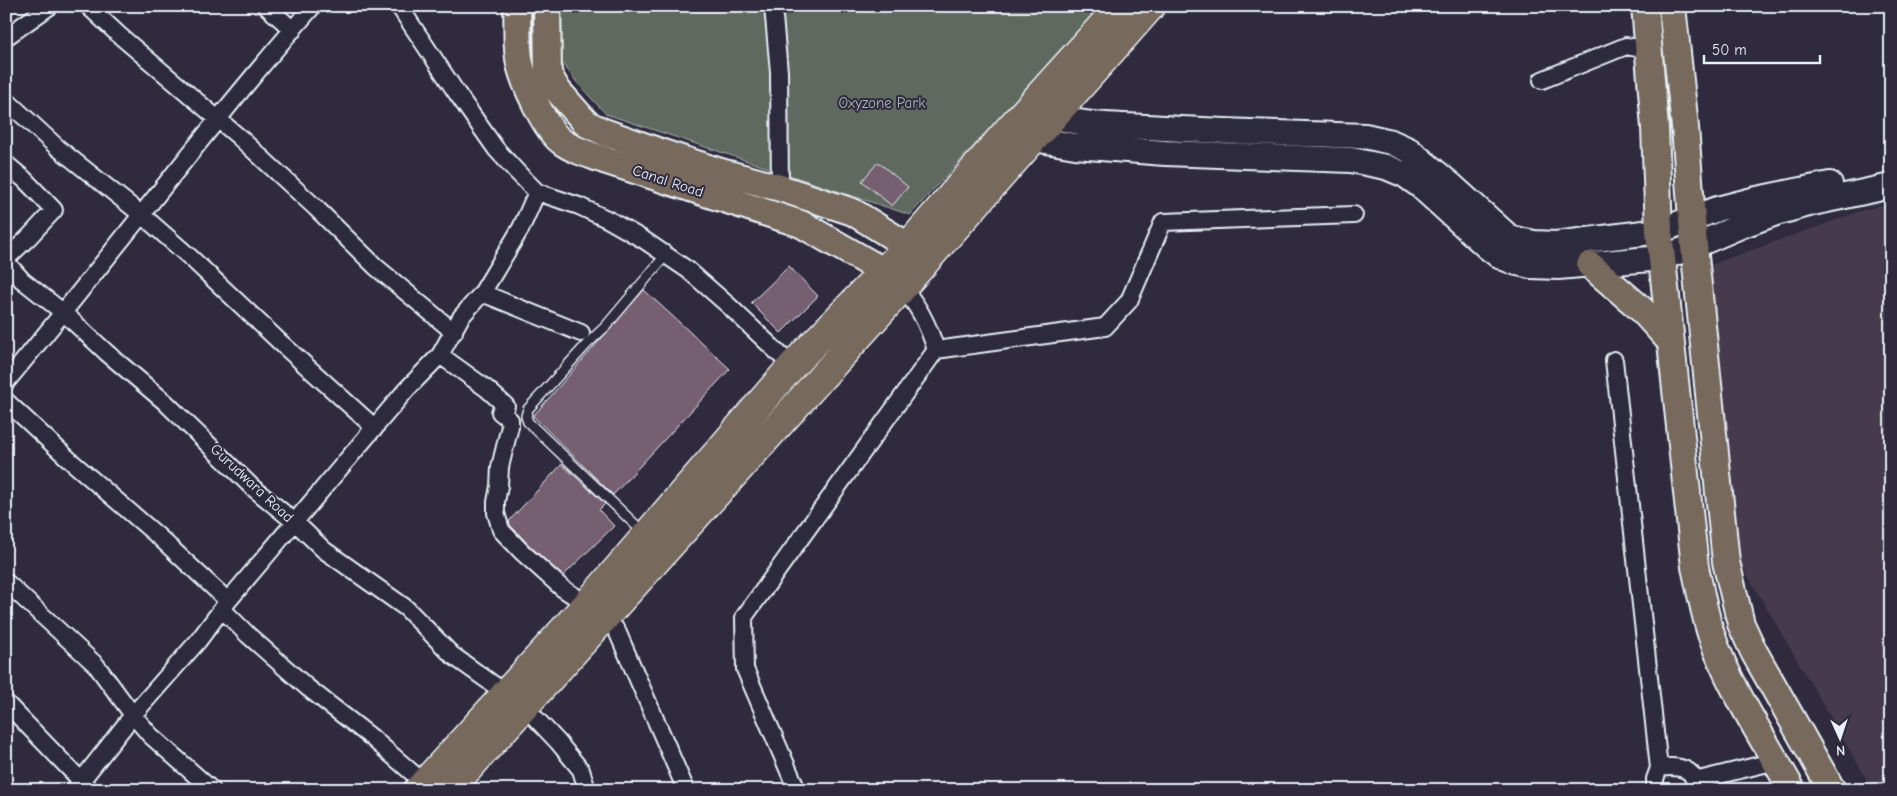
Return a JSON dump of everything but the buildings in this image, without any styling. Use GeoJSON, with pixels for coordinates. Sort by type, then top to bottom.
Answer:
{"type":"FeatureCollection","features":[{"type":"Feature","properties":{"kind":"highway"},"geometry":{"type":"LineString","coordinates":[[430,787],[515,700],[918,253],[1034,139],[1041,111],[1120,6]]}},
{"type":"Feature","properties":{"kind":"highway"},"geometry":{"type":"LineString","coordinates":[[918,253],[1009,129],[1041,111],[1151,6]]}},
{"type":"Feature","properties":{"kind":"highway"},"geometry":{"type":"LineString","coordinates":[[596,610],[647,535],[792,366],[893,280]]}},
{"type":"Feature","properties":{"kind":"main road","name":"Canal Road"},"geometry":{"type":"LineString","coordinates":[[517,6],[520,64],[532,96],[548,127],[560,141],[576,150],[607,161],[801,224],[893,280]]}},
{"type":"Feature","properties":{"kind":"main road","name":"Canal Road"},"geometry":{"type":"LineString","coordinates":[[547,6],[548,74],[558,92],[587,124],[660,152],[853,212],[918,253]]}},
{"type":"Feature","properties":{"kind":"main road"},"geometry":{"type":"LineString","coordinates":[[1645,6],[1655,128],[1659,231],[1695,567],[1703,608],[1711,635],[1724,665],[1792,790]]}},
{"type":"Feature","properties":{"kind":"main road"},"geometry":{"type":"LineString","coordinates":[[1672,6],[1726,562],[1741,624],[1754,652],[1832,790]]}},
{"type":"Feature","properties":{"kind":"main road"},"geometry":{"type":"LineString","coordinates":[[1590,265],[1641,309],[1670,342]]}},
{"type":"Feature","properties":{"kind":"street"},"geometry":{"type":"LineString","coordinates":[[6,37],[50,6]]}},
{"type":"Feature","properties":{"kind":"street"},"geometry":{"type":"LineString","coordinates":[[88,6],[239,137],[376,267],[454,332]]}},
{"type":"Feature","properties":{"kind":"street"},"geometry":{"type":"LineString","coordinates":[[266,6],[293,30]]}},
{"type":"Feature","properties":{"kind":"street"},"geometry":{"type":"LineString","coordinates":[[6,382],[64,313],[216,119],[313,6]]}},
{"type":"Feature","properties":{"kind":"street"},"geometry":{"type":"LineString","coordinates":[[399,6],[496,149],[537,192],[579,206],[609,220],[644,240],[688,270],[792,366]]}},
{"type":"Feature","properties":{"kind":"street"},"geometry":{"type":"LineString","coordinates":[[774,6],[778,72],[780,188]]}},
{"type":"Feature","properties":{"kind":"street"},"geometry":{"type":"LineString","coordinates":[[1542,80],[1626,46],[1649,50]]}},
{"type":"Feature","properties":{"kind":"street"},"geometry":{"type":"LineString","coordinates":[[6,100],[58,148],[142,215],[191,258],[375,428]]}},
{"type":"Feature","properties":{"kind":"street"},"geometry":{"type":"LineString","coordinates":[[1041,111],[1083,122],[1130,126],[1365,136],[1390,142],[1409,150],[1437,172],[1510,238],[1534,243],[1556,244],[1659,231],[1717,209],[1752,200],[1891,172]]}},
{"type":"Feature","properties":{"kind":"street"},"geometry":{"type":"LineString","coordinates":[[1009,129],[1034,139],[1075,146],[1290,159],[1351,160],[1386,167],[1405,175],[1419,185],[1499,256],[1531,266],[1558,267],[1662,258],[1776,213],[1814,202],[1891,186]]}},
{"type":"Feature","properties":{"kind":"street"},"geometry":{"type":"LineString","coordinates":[[6,164],[24,179],[54,210],[6,260]]}},
{"type":"Feature","properties":{"kind":"street"},"geometry":{"type":"LineString","coordinates":[[6,703],[82,787],[133,715],[198,641],[225,605],[296,523],[406,390],[440,355],[461,317],[482,293],[521,228],[537,192]]}},
{"type":"Feature","properties":{"kind":"street"},"geometry":{"type":"LineString","coordinates":[[797,790],[745,669],[744,617],[936,350],[1105,327],[1129,301],[1163,222],[1354,215]]}},
{"type":"Feature","properties":{"kind":"street","name":"Gurudwara Road"},"geometry":{"type":"LineString","coordinates":[[6,260],[22,280],[64,313],[107,354],[165,402],[252,486],[296,523],[324,550],[406,608],[452,655],[515,700],[558,742],[581,770],[587,790]]}},
{"type":"Feature","properties":{"kind":"street"},"geometry":{"type":"LineString","coordinates":[[893,280],[914,300],[930,330],[936,350]]}},
{"type":"Feature","properties":{"kind":"street"},"geometry":{"type":"LineString","coordinates":[[482,293],[581,333]]}},
{"type":"Feature","properties":{"kind":"street"},"geometry":{"type":"LineString","coordinates":[[440,355],[487,389],[506,406],[500,412],[510,420],[510,426],[500,467],[496,502],[496,513],[501,530],[562,588],[596,610],[617,631],[686,790]]}},
{"type":"Feature","properties":{"kind":"street"},"geometry":{"type":"LineString","coordinates":[[1614,360],[1659,768],[1655,780],[1655,790]]}},
{"type":"Feature","properties":{"kind":"street"},"geometry":{"type":"LineString","coordinates":[[6,401],[73,463],[160,537],[225,605],[248,635],[308,688],[371,737],[430,787]]}},
{"type":"Feature","properties":{"kind":"street"},"geometry":{"type":"LineString","coordinates":[[6,582],[96,665],[150,735],[212,790]]}},
{"type":"Feature","properties":{"kind":"street"},"geometry":{"type":"LineString","coordinates":[[1659,768],[1673,766],[1689,771],[1695,786],[1776,761]]}},
{"type":"Feature","properties":{"kind":"lane"},"geometry":{"type":"LineString","coordinates":[[647,535],[528,422],[526,416],[528,409],[586,344],[606,326],[665,256]]}},
{"type":"Feature","properties":{"kind":"shaded area"},"geometry":{"type":"Polygon","coordinates":[[[1891,202],[1891,790],[1873,790],[1735,554],[1705,267],[1891,202]]]}},
{"type":"Feature","properties":{"kind":"green space","name":"Oxyzone Park"},"geometry":{"type":"Polygon","coordinates":[[[562,6],[1102,6],[910,215],[606,114],[562,63],[562,6]]]}}]}
